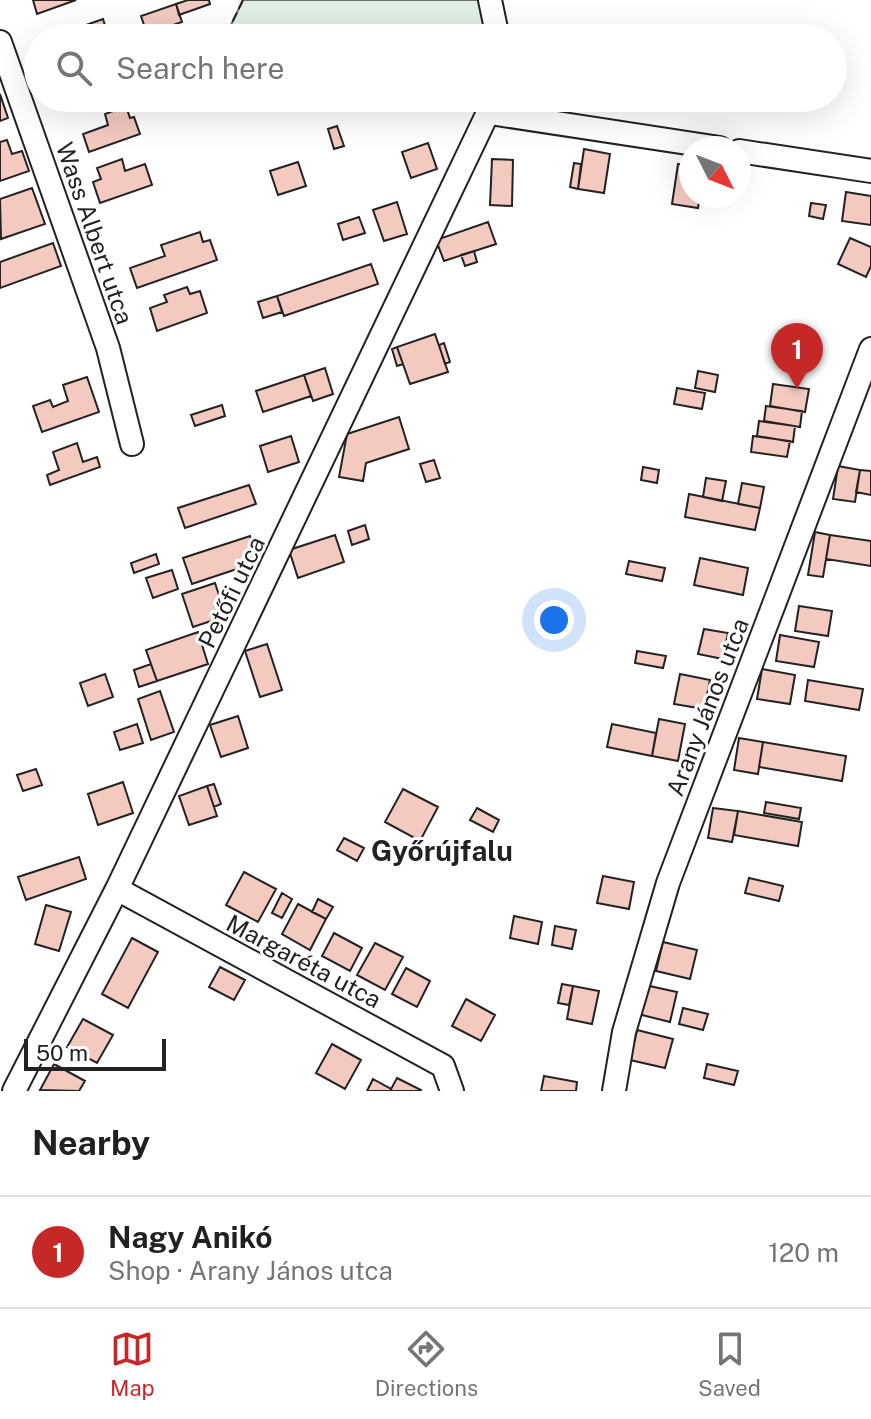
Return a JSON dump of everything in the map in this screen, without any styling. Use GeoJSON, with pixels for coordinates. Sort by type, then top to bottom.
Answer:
{"type":"FeatureCollection","features":[{"type":"Feature","properties":{"kind":"street"},"geometry":{"type":"LineString","coordinates":[[490,0],[495,24]]}},
{"type":"Feature","properties":{"kind":"street","name":"Wass Albert utca"},"geometry":{"type":"LineString","coordinates":[[0,42],[24,110]]}},
{"type":"Feature","properties":{"kind":"street","name":"Wass Albert utca"},"geometry":{"type":"LineString","coordinates":[[25,112],[108,348],[132,444]]}},
{"type":"Feature","properties":{"kind":"street","name":"Petőfi utca"},"geometry":{"type":"LineString","coordinates":[[14,1091],[117,889],[490,112]]}},
{"type":"Feature","properties":{"kind":"street"},"geometry":{"type":"LineString","coordinates":[[530,112],[679,140]]}},
{"type":"Feature","properties":{"kind":"street"},"geometry":{"type":"LineString","coordinates":[[751,153],[871,171]]}},
{"type":"Feature","properties":{"kind":"street","name":"Arany János utca"},"geometry":{"type":"LineString","coordinates":[[614,1091],[624,1032],[668,883],[871,349]]}},
{"type":"Feature","properties":{"kind":"street","name":"Margaréta utca"},"geometry":{"type":"LineString","coordinates":[[117,889],[443,1066],[452,1091]]}},
{"type":"Feature","properties":{"kind":"green space"},"geometry":{"type":"Polygon","coordinates":[[[243,0],[481,0],[486,24],[231,24],[243,0]]]}},
{"type":"Feature","properties":{"kind":"building"},"geometry":{"type":"Polygon","coordinates":[[[33,0],[76,0],[37,14],[33,0]]]}},
{"type":"Feature","properties":{"kind":"building"},"geometry":{"type":"Polygon","coordinates":[[[188,0],[209,0],[210,4],[179,15],[176,4],[188,0]]]}},
{"type":"Feature","properties":{"kind":"building"},"geometry":{"type":"Polygon","coordinates":[[[176,4],[182,22],[144,24],[141,16],[176,4]]]}},
{"type":"Feature","properties":{"kind":"building"},"geometry":{"type":"Polygon","coordinates":[[[0,94],[8,118],[0,121],[0,94]]]}},
{"type":"Feature","properties":{"kind":"building"},"geometry":{"type":"Polygon","coordinates":[[[128,112],[130,118],[134,117],[140,134],[89,152],[83,134],[108,125],[105,114],[128,112]]]}},
{"type":"Feature","properties":{"kind":"building"},"geometry":{"type":"Polygon","coordinates":[[[337,126],[344,146],[334,149],[328,129],[337,126]]]}},
{"type":"Feature","properties":{"kind":"building"},"geometry":{"type":"Polygon","coordinates":[[[7,140],[12,154],[22,151],[29,171],[0,181],[0,142],[7,140]]]}},
{"type":"Feature","properties":{"kind":"building"},"geometry":{"type":"Polygon","coordinates":[[[428,143],[437,169],[411,178],[402,152],[428,143]]]}},
{"type":"Feature","properties":{"kind":"building"},"geometry":{"type":"Polygon","coordinates":[[[584,149],[610,154],[604,193],[578,189],[584,149]]]}},
{"type":"Feature","properties":{"kind":"building"},"geometry":{"type":"Polygon","coordinates":[[[122,159],[125,171],[145,164],[152,185],[100,203],[93,182],[101,179],[97,168],[122,159]]]}},
{"type":"Feature","properties":{"kind":"building"},"geometry":{"type":"Polygon","coordinates":[[[492,159],[513,160],[512,206],[490,205],[492,159]]]}},
{"type":"Feature","properties":{"kind":"building"},"geometry":{"type":"Polygon","coordinates":[[[298,162],[306,186],[278,195],[270,171],[298,162]]]}},
{"type":"Feature","properties":{"kind":"building"},"geometry":{"type":"Polygon","coordinates":[[[574,163],[581,164],[578,189],[570,187],[574,163]]]}},
{"type":"Feature","properties":{"kind":"building"},"geometry":{"type":"Polygon","coordinates":[[[678,164],[679,164],[679,205],[672,204],[678,164]]]}},
{"type":"Feature","properties":{"kind":"building"},"geometry":{"type":"Polygon","coordinates":[[[32,188],[45,224],[1,239],[0,199],[32,188]]]}},
{"type":"Feature","properties":{"kind":"building"},"geometry":{"type":"Polygon","coordinates":[[[846,192],[871,196],[871,225],[842,221],[846,192]]]}},
{"type":"Feature","properties":{"kind":"building"},"geometry":{"type":"Polygon","coordinates":[[[397,202],[407,234],[384,241],[373,210],[397,202]]]}},
{"type":"Feature","properties":{"kind":"building"},"geometry":{"type":"Polygon","coordinates":[[[811,203],[826,205],[823,219],[809,216],[811,203]]]}},
{"type":"Feature","properties":{"kind":"building"},"geometry":{"type":"Polygon","coordinates":[[[359,217],[365,233],[343,240],[338,224],[359,217]]]}},
{"type":"Feature","properties":{"kind":"building"},"geometry":{"type":"Polygon","coordinates":[[[488,222],[496,244],[444,261],[436,240],[488,222]]]}},
{"type":"Feature","properties":{"kind":"building"},"geometry":{"type":"Polygon","coordinates":[[[200,232],[203,242],[210,240],[217,260],[137,288],[130,268],[165,256],[161,245],[200,232]]]}},
{"type":"Feature","properties":{"kind":"building"},"geometry":{"type":"Polygon","coordinates":[[[850,238],[871,247],[871,266],[866,277],[838,264],[850,238]]]}},
{"type":"Feature","properties":{"kind":"building"},"geometry":{"type":"Polygon","coordinates":[[[53,243],[61,266],[0,288],[0,262],[53,243]]]}},
{"type":"Feature","properties":{"kind":"building"},"geometry":{"type":"Polygon","coordinates":[[[474,251],[477,262],[465,266],[461,255],[474,251]]]}},
{"type":"Feature","properties":{"kind":"building"},"geometry":{"type":"Polygon","coordinates":[[[371,264],[378,284],[284,316],[277,296],[371,264]]]}},
{"type":"Feature","properties":{"kind":"building"},"geometry":{"type":"Polygon","coordinates":[[[187,287],[190,294],[200,291],[207,313],[157,331],[150,308],[167,302],[164,295],[187,287]]]}},
{"type":"Feature","properties":{"kind":"building"},"geometry":{"type":"Polygon","coordinates":[[[277,296],[282,312],[263,318],[258,302],[277,296]]]}},
{"type":"Feature","properties":{"kind":"building"},"geometry":{"type":"Polygon","coordinates":[[[435,334],[448,372],[410,384],[397,347],[435,334]]]}},
{"type":"Feature","properties":{"kind":"building"},"geometry":{"type":"Polygon","coordinates":[[[444,343],[450,362],[445,364],[439,345],[444,343]]]}},
{"type":"Feature","properties":{"kind":"building"},"geometry":{"type":"Polygon","coordinates":[[[397,347],[403,364],[397,366],[392,349],[397,347]]]}},
{"type":"Feature","properties":{"kind":"building"},"geometry":{"type":"Polygon","coordinates":[[[325,368],[333,394],[313,401],[304,375],[325,368]]]}},
{"type":"Feature","properties":{"kind":"building"},"geometry":{"type":"Polygon","coordinates":[[[698,371],[718,375],[715,392],[695,388],[698,371]]]}},
{"type":"Feature","properties":{"kind":"building"},"geometry":{"type":"Polygon","coordinates":[[[304,375],[311,396],[263,412],[256,391],[304,375]]]}},
{"type":"Feature","properties":{"kind":"building"},"geometry":{"type":"Polygon","coordinates":[[[87,377],[99,412],[42,432],[33,406],[50,400],[53,407],[68,401],[63,385],[87,377]]]}},
{"type":"Feature","properties":{"kind":"building"},"geometry":{"type":"Polygon","coordinates":[[[773,384],[809,389],[805,412],[770,406],[773,384]]]}},
{"type":"Feature","properties":{"kind":"building"},"geometry":{"type":"Polygon","coordinates":[[[677,388],[705,393],[702,409],[674,404],[677,388]]]}},
{"type":"Feature","properties":{"kind":"building"},"geometry":{"type":"Polygon","coordinates":[[[222,405],[225,416],[195,426],[191,415],[222,405]]]}},
{"type":"Feature","properties":{"kind":"building"},"geometry":{"type":"Polygon","coordinates":[[[766,406],[802,411],[800,427],[764,421],[766,406]]]}},
{"type":"Feature","properties":{"kind":"building"},"geometry":{"type":"Polygon","coordinates":[[[399,417],[409,449],[366,463],[363,481],[339,477],[347,434],[399,417]]]}},
{"type":"Feature","properties":{"kind":"building"},"geometry":{"type":"Polygon","coordinates":[[[759,421],[795,426],[793,442],[757,436],[759,421]]]}},
{"type":"Feature","properties":{"kind":"building"},"geometry":{"type":"Polygon","coordinates":[[[291,436],[299,462],[268,472],[260,446],[291,436]]]}},
{"type":"Feature","properties":{"kind":"building"},"geometry":{"type":"Polygon","coordinates":[[[753,436],[790,441],[787,457],[751,452],[753,436]]]}},
{"type":"Feature","properties":{"kind":"building"},"geometry":{"type":"Polygon","coordinates":[[[77,443],[83,462],[97,457],[100,467],[50,485],[47,475],[59,470],[53,452],[77,443]]]}},
{"type":"Feature","properties":{"kind":"building"},"geometry":{"type":"Polygon","coordinates":[[[434,460],[440,478],[426,482],[420,464],[434,460]]]}},
{"type":"Feature","properties":{"kind":"building"},"geometry":{"type":"Polygon","coordinates":[[[838,466],[860,470],[855,502],[833,499],[838,466]]]}},
{"type":"Feature","properties":{"kind":"building"},"geometry":{"type":"Polygon","coordinates":[[[643,467],[659,470],[657,483],[641,480],[643,467]]]}},
{"type":"Feature","properties":{"kind":"building"},"geometry":{"type":"Polygon","coordinates":[[[860,470],[871,471],[871,495],[856,492],[860,470]]]}},
{"type":"Feature","properties":{"kind":"building"},"geometry":{"type":"Polygon","coordinates":[[[706,478],[726,481],[722,501],[703,497],[706,478]]]}},
{"type":"Feature","properties":{"kind":"building"},"geometry":{"type":"Polygon","coordinates":[[[742,483],[764,487],[760,508],[738,504],[742,483]]]}},
{"type":"Feature","properties":{"kind":"building"},"geometry":{"type":"Polygon","coordinates":[[[249,485],[256,504],[185,528],[178,508],[249,485]]]}},
{"type":"Feature","properties":{"kind":"building"},"geometry":{"type":"Polygon","coordinates":[[[689,494],[760,508],[755,530],[685,517],[689,494]]]}},
{"type":"Feature","properties":{"kind":"building"},"geometry":{"type":"Polygon","coordinates":[[[365,525],[369,539],[352,545],[348,531],[365,525]]]}},
{"type":"Feature","properties":{"kind":"building"},"geometry":{"type":"Polygon","coordinates":[[[815,532],[830,535],[823,577],[808,575],[815,532]]]}},
{"type":"Feature","properties":{"kind":"building"},"geometry":{"type":"Polygon","coordinates":[[[335,535],[344,562],[298,578],[289,550],[335,535]]]}},
{"type":"Feature","properties":{"kind":"building"},"geometry":{"type":"Polygon","coordinates":[[[830,535],[871,541],[871,566],[826,559],[830,535]]]}},
{"type":"Feature","properties":{"kind":"building"},"geometry":{"type":"Polygon","coordinates":[[[250,536],[258,562],[192,584],[183,558],[250,536]]]}},
{"type":"Feature","properties":{"kind":"building"},"geometry":{"type":"Polygon","coordinates":[[[156,554],[159,564],[134,573],[131,563],[156,554]]]}},
{"type":"Feature","properties":{"kind":"building"},"geometry":{"type":"Polygon","coordinates":[[[700,558],[748,568],[743,595],[694,585],[700,558]]]}},
{"type":"Feature","properties":{"kind":"building"},"geometry":{"type":"Polygon","coordinates":[[[629,561],[665,568],[662,581],[626,574],[629,561]]]}},
{"type":"Feature","properties":{"kind":"building"},"geometry":{"type":"Polygon","coordinates":[[[172,570],[178,589],[153,598],[146,578],[172,570]]]}},
{"type":"Feature","properties":{"kind":"building"},"geometry":{"type":"Polygon","coordinates":[[[215,583],[226,616],[193,627],[182,594],[215,583]]]}},
{"type":"Feature","properties":{"kind":"building"},"geometry":{"type":"Polygon","coordinates":[[[799,606],[832,611],[828,636],[795,631],[799,606]]]}},
{"type":"Feature","properties":{"kind":"building"},"geometry":{"type":"Polygon","coordinates":[[[704,629],[728,633],[723,659],[698,654],[704,629]]]}},
{"type":"Feature","properties":{"kind":"building"},"geometry":{"type":"Polygon","coordinates":[[[198,632],[208,664],[157,681],[146,650],[198,632]]]}},
{"type":"Feature","properties":{"kind":"building"},"geometry":{"type":"Polygon","coordinates":[[[780,635],[819,642],[814,667],[776,661],[780,635]]]}},
{"type":"Feature","properties":{"kind":"building"},"geometry":{"type":"Polygon","coordinates":[[[267,644],[282,690],[260,697],[245,651],[267,644]]]}},
{"type":"Feature","properties":{"kind":"building"},"geometry":{"type":"Polygon","coordinates":[[[637,651],[666,656],[663,668],[635,663],[637,651]]]}},
{"type":"Feature","properties":{"kind":"building"},"geometry":{"type":"Polygon","coordinates":[[[151,664],[157,681],[139,687],[134,670],[151,664]]]}},
{"type":"Feature","properties":{"kind":"building"},"geometry":{"type":"Polygon","coordinates":[[[762,669],[795,675],[790,704],[757,699],[762,669]]]}},
{"type":"Feature","properties":{"kind":"building"},"geometry":{"type":"Polygon","coordinates":[[[105,674],[113,697],[88,706],[80,683],[105,674]]]}},
{"type":"Feature","properties":{"kind":"building"},"geometry":{"type":"Polygon","coordinates":[[[680,674],[710,680],[704,709],[674,704],[680,674]]]}},
{"type":"Feature","properties":{"kind":"building"},"geometry":{"type":"Polygon","coordinates":[[[808,680],[863,689],[859,710],[805,701],[808,680]]]}},
{"type":"Feature","properties":{"kind":"building"},"geometry":{"type":"Polygon","coordinates":[[[160,691],[174,732],[151,740],[138,699],[160,691]]]}},
{"type":"Feature","properties":{"kind":"building"},"geometry":{"type":"Polygon","coordinates":[[[238,716],[248,748],[221,757],[210,725],[238,716]]]}},
{"type":"Feature","properties":{"kind":"building"},"geometry":{"type":"Polygon","coordinates":[[[659,719],[685,724],[678,761],[652,756],[659,719]]]}},
{"type":"Feature","properties":{"kind":"building"},"geometry":{"type":"Polygon","coordinates":[[[137,724],[143,743],[120,750],[114,732],[137,724]]]}},
{"type":"Feature","properties":{"kind":"building"},"geometry":{"type":"Polygon","coordinates":[[[612,724],[656,733],[652,756],[607,747],[612,724]]]}},
{"type":"Feature","properties":{"kind":"building"},"geometry":{"type":"Polygon","coordinates":[[[739,738],[763,742],[758,774],[734,770],[739,738]]]}},
{"type":"Feature","properties":{"kind":"building"},"geometry":{"type":"Polygon","coordinates":[[[763,742],[846,756],[842,781],[759,767],[763,742]]]}},
{"type":"Feature","properties":{"kind":"building"},"geometry":{"type":"Polygon","coordinates":[[[36,769],[42,785],[23,791],[17,775],[36,769]]]}},
{"type":"Feature","properties":{"kind":"building"},"geometry":{"type":"Polygon","coordinates":[[[123,782],[133,813],[98,825],[88,794],[123,782]]]}},
{"type":"Feature","properties":{"kind":"building"},"geometry":{"type":"Polygon","coordinates":[[[214,784],[221,804],[214,807],[207,786],[214,784]]]}},
{"type":"Feature","properties":{"kind":"building"},"geometry":{"type":"Polygon","coordinates":[[[207,786],[217,816],[189,825],[179,796],[207,786]]]}},
{"type":"Feature","properties":{"kind":"building"},"geometry":{"type":"Polygon","coordinates":[[[403,789],[438,807],[420,841],[385,822],[403,789]]]}},
{"type":"Feature","properties":{"kind":"building"},"geometry":{"type":"Polygon","coordinates":[[[766,802],[801,808],[799,819],[764,813],[766,802]]]}},
{"type":"Feature","properties":{"kind":"building"},"geometry":{"type":"Polygon","coordinates":[[[477,808],[499,820],[493,832],[470,820],[477,808]]]}},
{"type":"Feature","properties":{"kind":"building"},"geometry":{"type":"Polygon","coordinates":[[[713,808],[738,811],[732,842],[708,838],[713,808]]]}},
{"type":"Feature","properties":{"kind":"building"},"geometry":{"type":"Polygon","coordinates":[[[738,811],[802,822],[798,846],[734,835],[738,811]]]}},
{"type":"Feature","properties":{"kind":"building"},"geometry":{"type":"Polygon","coordinates":[[[344,838],[364,848],[357,861],[337,850],[344,838]]]}},
{"type":"Feature","properties":{"kind":"building"},"geometry":{"type":"Polygon","coordinates":[[[79,857],[86,879],[26,900],[18,877],[79,857]]]}},
{"type":"Feature","properties":{"kind":"building"},"geometry":{"type":"Polygon","coordinates":[[[244,872],[276,889],[258,922],[226,905],[244,872]]]}},
{"type":"Feature","properties":{"kind":"building"},"geometry":{"type":"Polygon","coordinates":[[[603,876],[634,882],[629,909],[597,903],[603,876]]]}},
{"type":"Feature","properties":{"kind":"building"},"geometry":{"type":"Polygon","coordinates":[[[749,878],[783,886],[779,901],[745,893],[749,878]]]}},
{"type":"Feature","properties":{"kind":"building"},"geometry":{"type":"Polygon","coordinates":[[[282,893],[292,899],[282,918],[272,913],[282,893]]]}},
{"type":"Feature","properties":{"kind":"building"},"geometry":{"type":"Polygon","coordinates":[[[318,899],[333,907],[326,919],[312,912],[318,899]]]}},
{"type":"Feature","properties":{"kind":"building"},"geometry":{"type":"Polygon","coordinates":[[[298,904],[326,919],[310,950],[282,934],[298,904]]]}},
{"type":"Feature","properties":{"kind":"building"},"geometry":{"type":"Polygon","coordinates":[[[46,905],[71,912],[59,951],[35,944],[46,905]]]}},
{"type":"Feature","properties":{"kind":"building"},"geometry":{"type":"Polygon","coordinates":[[[514,916],[542,922],[538,944],[510,938],[514,916]]]}},
{"type":"Feature","properties":{"kind":"building"},"geometry":{"type":"Polygon","coordinates":[[[555,926],[576,930],[572,949],[552,945],[555,926]]]}},
{"type":"Feature","properties":{"kind":"building"},"geometry":{"type":"Polygon","coordinates":[[[334,933],[362,948],[350,971],[322,956],[334,933]]]}},
{"type":"Feature","properties":{"kind":"building"},"geometry":{"type":"Polygon","coordinates":[[[132,938],[158,952],[128,1008],[102,994],[132,938]]]}},
{"type":"Feature","properties":{"kind":"building"},"geometry":{"type":"Polygon","coordinates":[[[663,942],[697,950],[690,979],[656,971],[663,942]]]}},
{"type":"Feature","properties":{"kind":"building"},"geometry":{"type":"Polygon","coordinates":[[[375,943],[403,957],[385,990],[357,975],[375,943]]]}},
{"type":"Feature","properties":{"kind":"building"},"geometry":{"type":"Polygon","coordinates":[[[220,967],[245,980],[234,1000],[209,987],[220,967]]]}},
{"type":"Feature","properties":{"kind":"building"},"geometry":{"type":"Polygon","coordinates":[[[406,968],[430,981],[417,1007],[392,994],[406,968]]]}},
{"type":"Feature","properties":{"kind":"building"},"geometry":{"type":"Polygon","coordinates":[[[562,984],[573,986],[569,1005],[558,1003],[562,984]]]}},
{"type":"Feature","properties":{"kind":"building"},"geometry":{"type":"Polygon","coordinates":[[[645,985],[677,992],[670,1022],[638,1014],[645,985]]]}},
{"type":"Feature","properties":{"kind":"building"},"geometry":{"type":"Polygon","coordinates":[[[573,986],[599,991],[592,1024],[567,1019],[573,986]]]}},
{"type":"Feature","properties":{"kind":"building"},"geometry":{"type":"Polygon","coordinates":[[[466,999],[495,1015],[481,1041],[452,1026],[466,999]]]}},
{"type":"Feature","properties":{"kind":"building"},"geometry":{"type":"Polygon","coordinates":[[[683,1008],[708,1014],[703,1030],[679,1024],[683,1008]]]}},
{"type":"Feature","properties":{"kind":"building"},"geometry":{"type":"Polygon","coordinates":[[[83,1019],[113,1035],[97,1063],[67,1047],[83,1019]]]}},
{"type":"Feature","properties":{"kind":"building"},"geometry":{"type":"Polygon","coordinates":[[[637,1030],[673,1039],[665,1068],[630,1060],[637,1030]]]}},
{"type":"Feature","properties":{"kind":"building"},"geometry":{"type":"Polygon","coordinates":[[[332,1044],[361,1060],[345,1089],[316,1073],[332,1044]]]}},
{"type":"Feature","properties":{"kind":"building"},"geometry":{"type":"Polygon","coordinates":[[[54,1064],[85,1081],[79,1091],[40,1090],[54,1064]]]}},
{"type":"Feature","properties":{"kind":"building"},"geometry":{"type":"Polygon","coordinates":[[[707,1064],[738,1071],[734,1085],[704,1078],[707,1064]]]}},
{"type":"Feature","properties":{"kind":"building"},"geometry":{"type":"Polygon","coordinates":[[[544,1076],[577,1082],[576,1091],[541,1091],[544,1076]]]}},
{"type":"Feature","properties":{"kind":"building"},"geometry":{"type":"Polygon","coordinates":[[[397,1078],[421,1090],[390,1091],[397,1078]]]}},
{"type":"Feature","properties":{"kind":"building"},"geometry":{"type":"Polygon","coordinates":[[[373,1079],[391,1089],[390,1091],[367,1091],[373,1079]]]}},
{"type":"Feature","properties":{"kind":"fence"},"geometry":{"type":"LineString","coordinates":[[231,24],[243,0]]}},
{"type":"Feature","properties":{"kind":"place","name":"Nagy Anikó"},"geometry":{"type":"Point","coordinates":[797,389]}},
{"type":"Feature","properties":{"kind":"district","name":"Győrújfalu"},"geometry":{"type":"Point","coordinates":[442,850]}}]}
